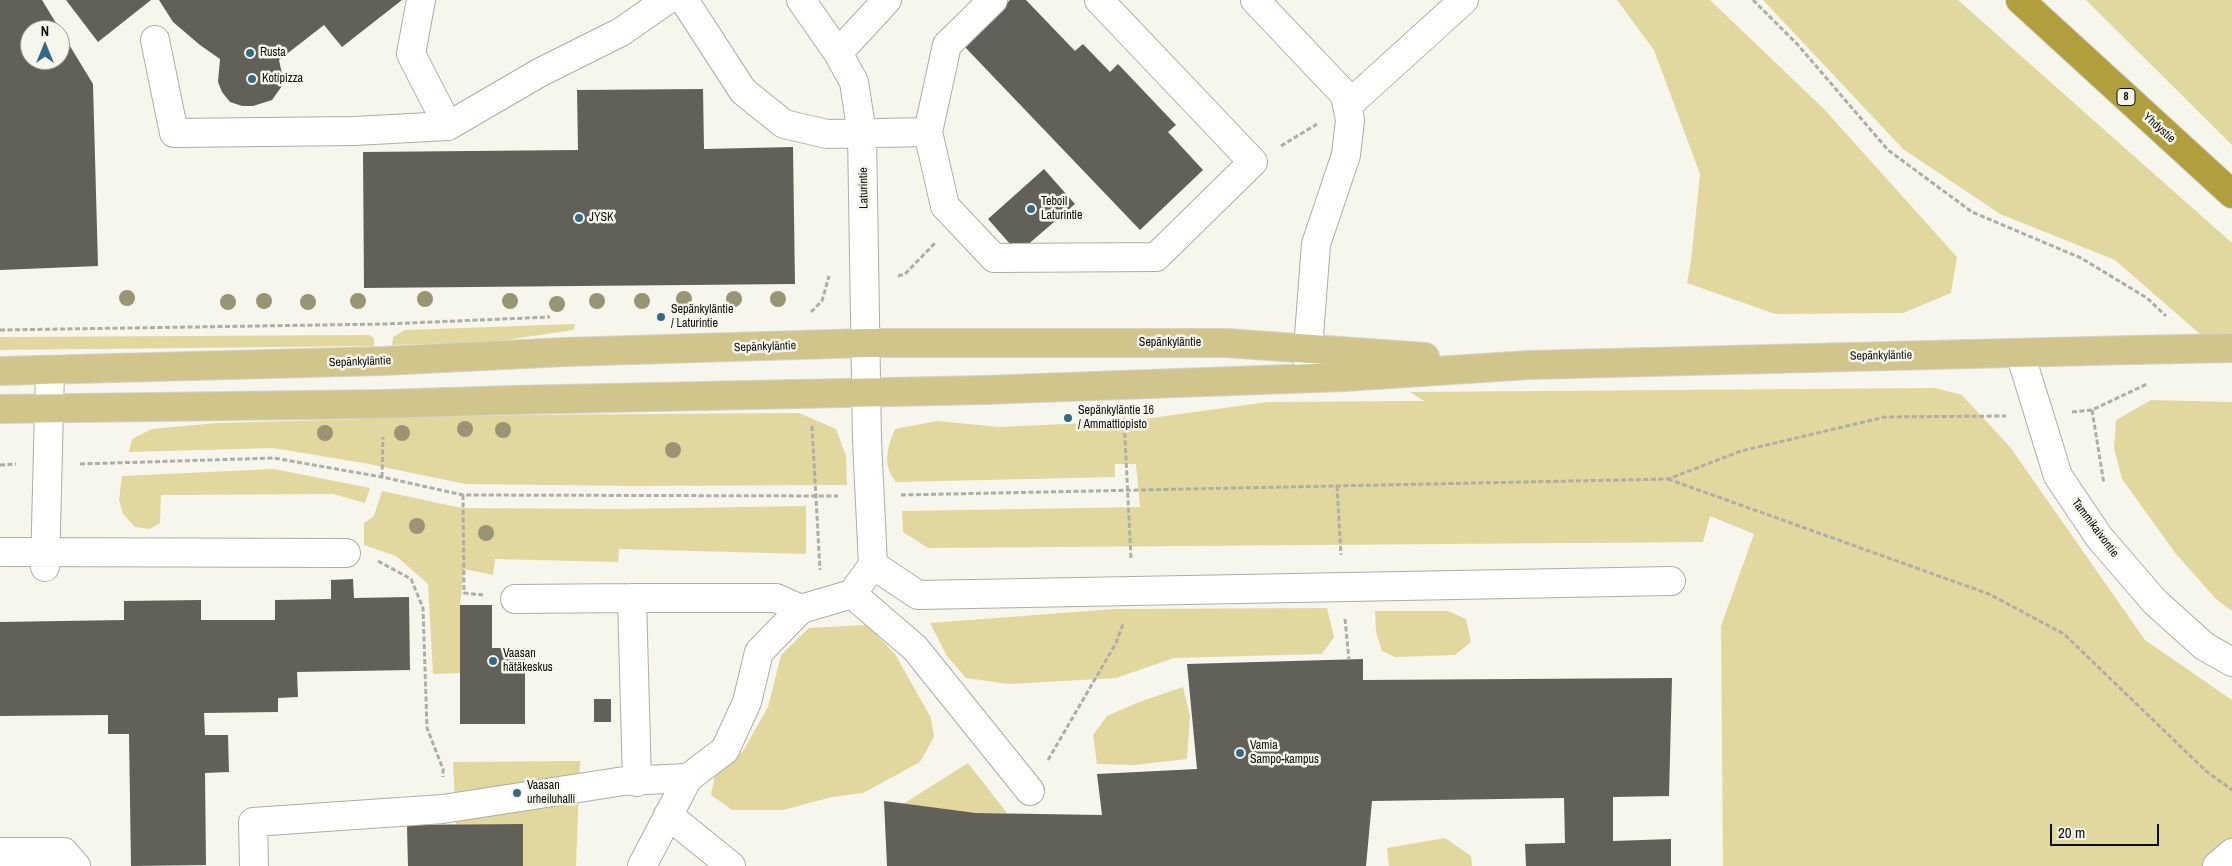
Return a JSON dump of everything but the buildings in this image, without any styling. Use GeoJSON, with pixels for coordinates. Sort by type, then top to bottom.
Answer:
{"type":"FeatureCollection","features":[{"type":"Feature","properties":{"kind":"highway","name":"Yhdystie"},"geometry":{"type":"LineString","coordinates":[[2020,0],[2232,194]]}},
{"type":"Feature","properties":{"kind":"main road","name":"Sepänkyläntie"},"geometry":{"type":"LineString","coordinates":[[0,372],[866,344],[1226,343],[1529,364]]}},
{"type":"Feature","properties":{"kind":"main road","name":"Sepänkyläntie"},"geometry":{"type":"LineString","coordinates":[[0,409],[383,404],[991,390],[1310,378],[1529,364],[2232,348]]}},
{"type":"Feature","properties":{"kind":"street"},"geometry":{"type":"LineString","coordinates":[[421,0],[411,54],[448,126]]}},
{"type":"Feature","properties":{"kind":"street"},"geometry":{"type":"LineString","coordinates":[[155,40],[174,133],[354,131],[448,126],[539,73],[621,32],[667,0]]}},
{"type":"Feature","properties":{"kind":"street"},"geometry":{"type":"LineString","coordinates":[[684,0],[742,91],[784,124],[827,134],[928,132]]}},
{"type":"Feature","properties":{"kind":"street","name":"Laturintie"},"geometry":{"type":"LineString","coordinates":[[801,0],[838,53],[854,82],[862,134],[868,496],[873,566]]}},
{"type":"Feature","properties":{"kind":"street"},"geometry":{"type":"LineString","coordinates":[[838,53],[887,0]]}},
{"type":"Feature","properties":{"kind":"street"},"geometry":{"type":"LineString","coordinates":[[993,0],[947,45],[928,132],[945,206],[994,258],[1156,256],[1253,162],[1099,0]]}},
{"type":"Feature","properties":{"kind":"street"},"geometry":{"type":"LineString","coordinates":[[1254,0],[1345,95],[1350,120],[1346,155],[1316,244],[1308,349],[1310,378]]}},
{"type":"Feature","properties":{"kind":"street"},"geometry":{"type":"LineString","coordinates":[[1347,106],[1464,0]]}},
{"type":"Feature","properties":{"kind":"street","name":"Tammikaivontie"},"geometry":{"type":"LineString","coordinates":[[2020,353],[2058,476],[2099,537],[2155,602],[2204,646],[2232,662]]}},
{"type":"Feature","properties":{"kind":"street"},"geometry":{"type":"LineString","coordinates":[[45,559],[50,371]]}},
{"type":"Feature","properties":{"kind":"street"},"geometry":{"type":"LineString","coordinates":[[0,552],[45,559],[346,553]]}},
{"type":"Feature","properties":{"kind":"street"},"geometry":{"type":"LineString","coordinates":[[642,866],[688,778],[725,750],[747,702],[759,652],[811,606],[852,594],[873,566],[918,595],[1671,581]]}},
{"type":"Feature","properties":{"kind":"street"},"geometry":{"type":"LineString","coordinates":[[852,594],[915,648],[1030,791]]}},
{"type":"Feature","properties":{"kind":"street"},"geometry":{"type":"LineString","coordinates":[[632,598],[637,782]]}},
{"type":"Feature","properties":{"kind":"street"},"geometry":{"type":"LineString","coordinates":[[515,599],[776,598],[811,606]]}},
{"type":"Feature","properties":{"kind":"street"},"geometry":{"type":"LineString","coordinates":[[254,866],[253,822],[444,809],[624,782],[688,778]]}},
{"type":"Feature","properties":{"kind":"street"},"geometry":{"type":"LineString","coordinates":[[668,815],[731,866]]}},
{"type":"Feature","properties":{"kind":"street"},"geometry":{"type":"LineString","coordinates":[[0,852],[64,852],[76,866]]}},
{"type":"Feature","properties":{"kind":"street"},"geometry":{"type":"LineString","coordinates":[[2217,866],[2232,853]]}},
{"type":"Feature","properties":{"kind":"path"},"geometry":{"type":"LineString","coordinates":[[1753,0],[1798,45],[1888,150],[1972,212],[2081,258],[2147,298],[2168,318]]}},
{"type":"Feature","properties":{"kind":"path"},"geometry":{"type":"LineString","coordinates":[[1253,162],[1347,106]]}},
{"type":"Feature","properties":{"kind":"path"},"geometry":{"type":"LineString","coordinates":[[0,330],[385,324]]}},
{"type":"Feature","properties":{"kind":"path"},"geometry":{"type":"LineString","coordinates":[[0,465],[274,458],[382,477],[463,495],[868,496],[1668,479],[1741,451],[1885,417],[2038,416],[2092,410],[2153,381]]}},
{"type":"Feature","properties":{"kind":"path"},"geometry":{"type":"LineString","coordinates":[[808,393],[808,415],[812,424],[817,496],[811,606]]}},
{"type":"Feature","properties":{"kind":"path"},"geometry":{"type":"LineString","coordinates":[[2092,410],[2104,483],[2110,492]]}},
{"type":"Feature","properties":{"kind":"path"},"geometry":{"type":"LineString","coordinates":[[1668,479],[1988,594],[2064,634],[2206,771],[2232,790]]}},
{"type":"Feature","properties":{"kind":"path"},"geometry":{"type":"LineString","coordinates":[[463,495],[464,593],[515,599]]}},
{"type":"Feature","properties":{"kind":"path"},"geometry":{"type":"LineString","coordinates":[[346,553],[382,562],[412,579],[423,608],[427,728],[443,769],[444,809]]}},
{"type":"Feature","properties":{"kind":"shaded area"},"geometry":{"type":"Polygon","coordinates":[[[1617,0],[1710,0],[1824,109],[1957,257],[1951,293],[1903,313],[1775,314],[1687,283],[1700,174],[1654,50],[1617,0]]]}},
{"type":"Feature","properties":{"kind":"shaded area"},"geometry":{"type":"Polygon","coordinates":[[[1763,0],[1958,0],[2232,243],[2232,362],[2115,260],[2000,214],[1903,149],[1763,0]]]}},
{"type":"Feature","properties":{"kind":"shaded area"},"geometry":{"type":"Polygon","coordinates":[[[2086,0],[2232,0],[2232,145],[2086,0]]]}},
{"type":"Feature","properties":{"kind":"shaded area"},"geometry":{"type":"Polygon","coordinates":[[[575,324],[574,330],[492,342],[392,345],[393,337],[405,330],[575,324]]]}},
{"type":"Feature","properties":{"kind":"shaded area"},"geometry":{"type":"Polygon","coordinates":[[[369,335],[374,338],[374,346],[0,350],[0,337],[369,335]]]}},
{"type":"Feature","properties":{"kind":"shaded area"},"geometry":{"type":"Polygon","coordinates":[[[1935,388],[1962,395],[2010,447],[2145,640],[2232,700],[2232,866],[1723,866],[1721,626],[1754,534],[1710,516],[1703,542],[928,548],[903,532],[902,511],[1140,507],[1136,464],[1115,464],[1115,477],[896,482],[887,463],[888,450],[895,429],[937,421],[1000,427],[1129,421],[1268,402],[1424,401],[1410,392],[1935,388]]]}},
{"type":"Feature","properties":{"kind":"shaded area"},"geometry":{"type":"Polygon","coordinates":[[[2151,400],[2232,402],[2232,611],[2216,599],[2176,554],[2122,479],[2114,448],[2116,420],[2151,400]]]}},
{"type":"Feature","properties":{"kind":"shaded area"},"geometry":{"type":"Polygon","coordinates":[[[799,413],[836,429],[846,456],[847,485],[633,486],[465,484],[369,464],[273,448],[129,452],[132,439],[152,429],[217,423],[513,415],[799,413]]]}},
{"type":"Feature","properties":{"kind":"shaded area"},"geometry":{"type":"Polygon","coordinates":[[[274,469],[370,488],[365,503],[333,494],[161,495],[160,523],[150,529],[135,527],[123,514],[119,500],[122,476],[274,469]]]}},
{"type":"Feature","properties":{"kind":"shaded area"},"geometry":{"type":"Polygon","coordinates":[[[382,491],[462,508],[618,509],[806,506],[806,554],[619,549],[618,562],[495,559],[493,575],[464,569],[460,605],[460,673],[433,674],[428,584],[396,556],[364,545],[364,523],[374,516],[382,491]]]}},
{"type":"Feature","properties":{"kind":"shaded area"},"geometry":{"type":"Polygon","coordinates":[[[1327,608],[1334,637],[1322,654],[1174,658],[1116,678],[1009,684],[966,678],[947,656],[930,623],[1115,609],[1327,608]]]}},
{"type":"Feature","properties":{"kind":"shaded area"},"geometry":{"type":"Polygon","coordinates":[[[1375,611],[1448,611],[1466,619],[1471,642],[1455,655],[1395,657],[1382,651],[1376,632],[1375,611]]]}},
{"type":"Feature","properties":{"kind":"shaded area"},"geometry":{"type":"Polygon","coordinates":[[[867,625],[895,654],[931,718],[934,737],[920,762],[863,793],[832,797],[783,810],[732,810],[711,795],[715,775],[743,751],[768,707],[781,655],[809,628],[867,625]]]}},
{"type":"Feature","properties":{"kind":"shaded area"},"geometry":{"type":"Polygon","coordinates":[[[1183,687],[1190,716],[1187,759],[1134,765],[1097,764],[1093,735],[1107,716],[1139,702],[1183,687]]]}},
{"type":"Feature","properties":{"kind":"shaded area","name":"Vaasan urheiluhalli"},"geometry":{"type":"Polygon","coordinates":[[[580,761],[576,866],[408,866],[407,825],[456,824],[453,762],[580,761]]]}},
{"type":"Feature","properties":{"kind":"shaded area"},"geometry":{"type":"Polygon","coordinates":[[[968,763],[1007,813],[976,813],[903,804],[968,763]]]}},
{"type":"Feature","properties":{"kind":"shaded area"},"geometry":{"type":"Polygon","coordinates":[[[1445,838],[1471,856],[1472,866],[1389,866],[1387,848],[1445,838]]]}},
{"type":"Feature","properties":{"kind":"place","name":"Rusta"},"geometry":{"type":"Point","coordinates":[250,53]}},
{"type":"Feature","properties":{"kind":"place","name":"Kotipizza"},"geometry":{"type":"Point","coordinates":[252,79]}},
{"type":"Feature","properties":{"kind":"place","name":"Teboil Laturintie"},"geometry":{"type":"Point","coordinates":[1031,209]}},
{"type":"Feature","properties":{"kind":"place","name":"JYSK"},"geometry":{"type":"Point","coordinates":[579,218]}},
{"type":"Feature","properties":{"kind":"place","name":"Sepänkyläntie / Laturintie"},"geometry":{"type":"Point","coordinates":[661,317]}},
{"type":"Feature","properties":{"kind":"place","name":"Sepänkyläntie 16 / Ammattiopisto"},"geometry":{"type":"Point","coordinates":[1068,418]}},
{"type":"Feature","properties":{"kind":"place","name":"Vaasan hätäkeskus"},"geometry":{"type":"Point","coordinates":[493,661]}},
{"type":"Feature","properties":{"kind":"place","name":"Vamia Sampo-kampus"},"geometry":{"type":"Point","coordinates":[1240,753]}},
{"type":"Feature","properties":{"kind":"place","name":"Vaasan urheiluhalli"},"geometry":{"type":"Point","coordinates":[517,793]}}]}
